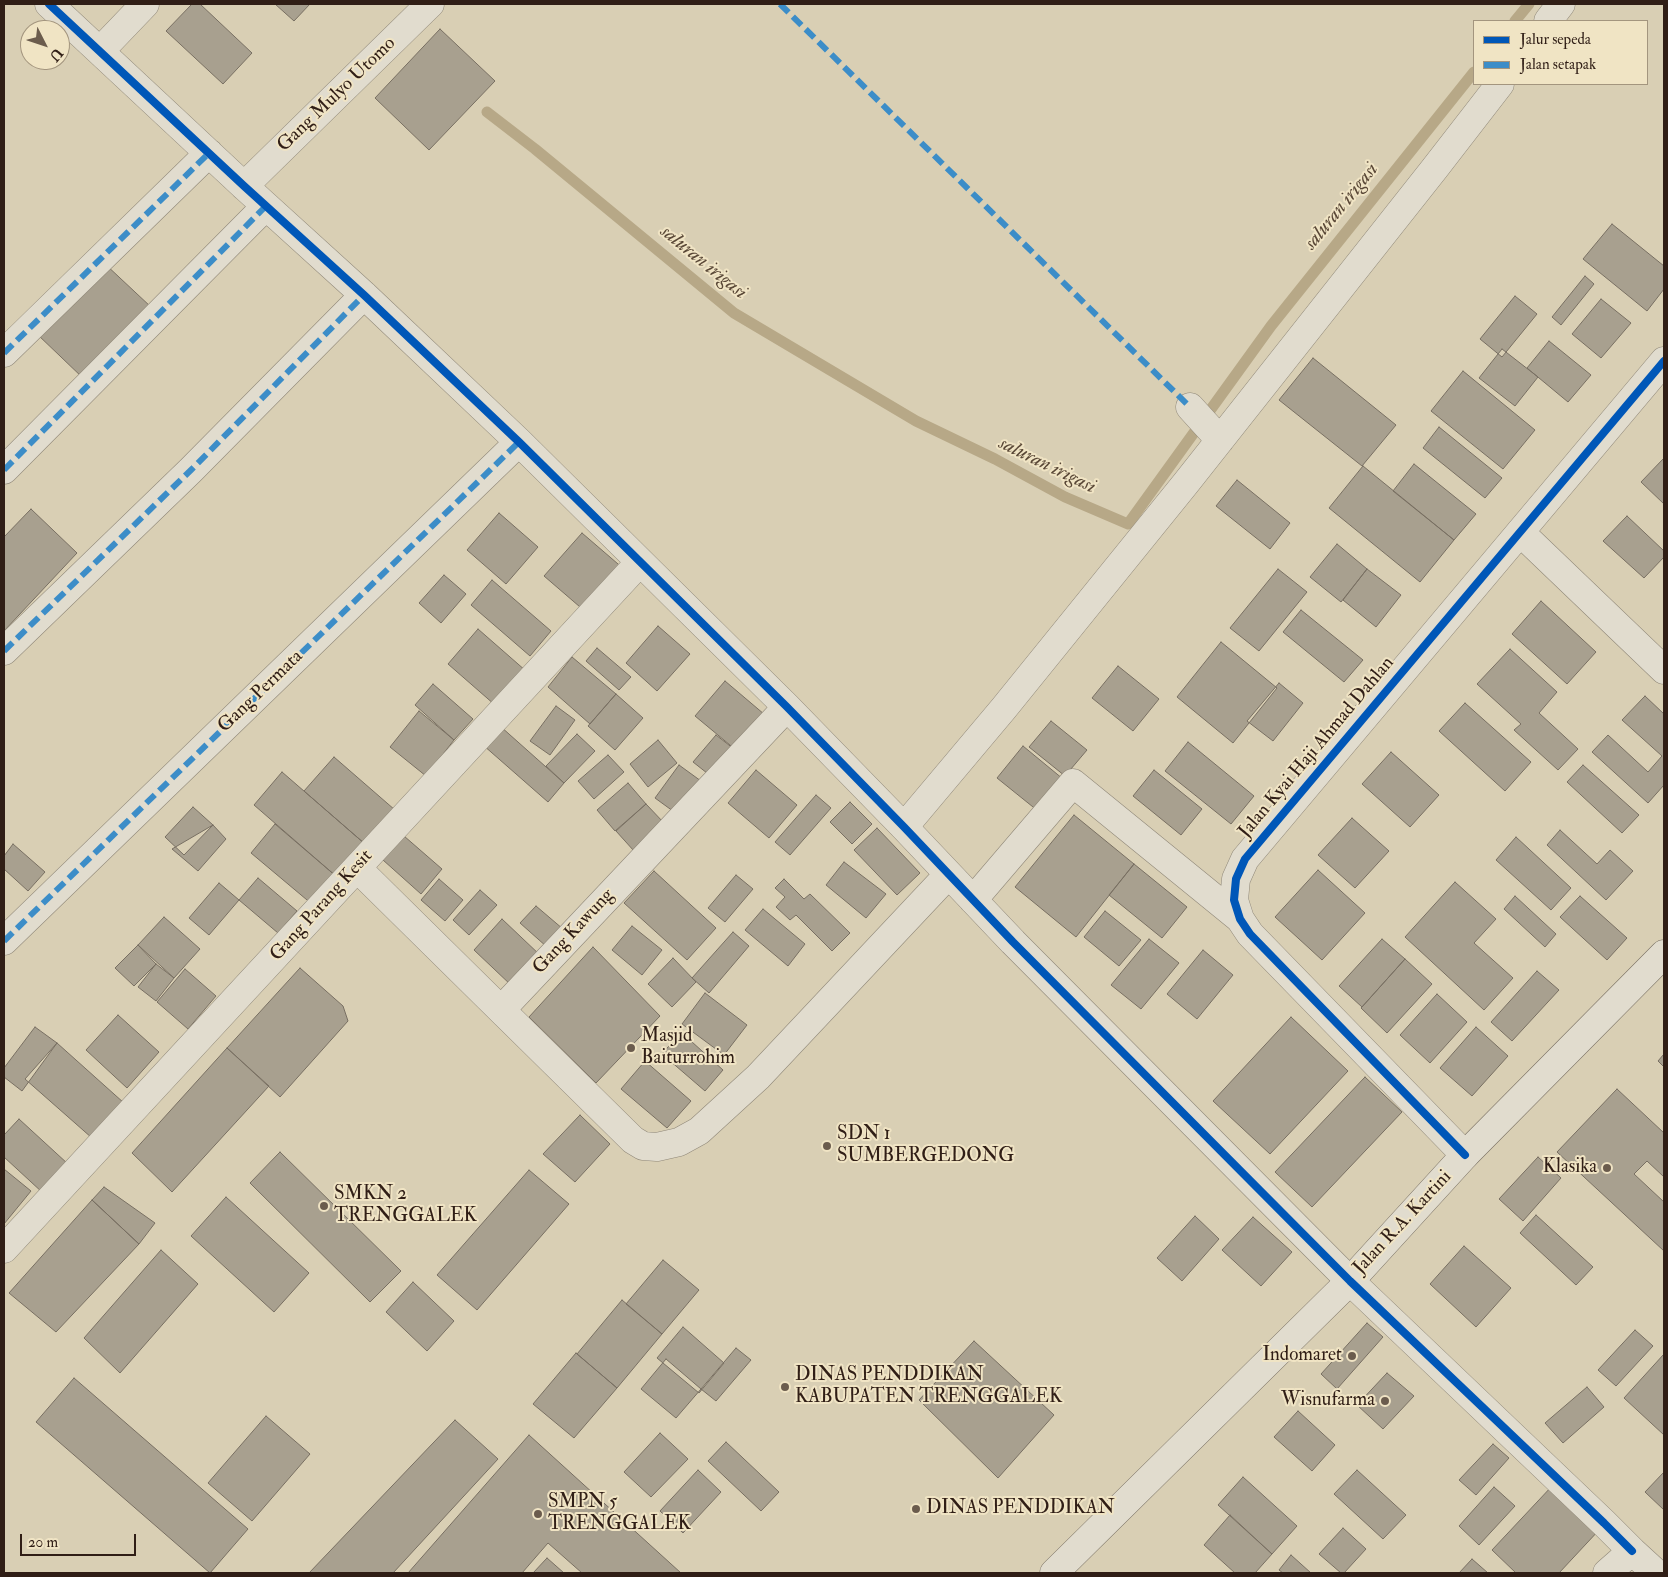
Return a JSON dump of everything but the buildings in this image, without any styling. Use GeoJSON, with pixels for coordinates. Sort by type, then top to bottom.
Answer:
{"type":"FeatureCollection","features":[{"type":"Feature","properties":{"kind":"street"},"geometry":{"type":"LineString","coordinates":[[49,4],[112,37],[209,153],[256,174],[266,206],[364,295],[519,442],[787,707],[1020,949],[1350,1281],[1656,1573]]}},
{"type":"Feature","properties":{"kind":"street"},"geometry":{"type":"LineString","coordinates":[[112,37],[145,4]]}},
{"type":"Feature","properties":{"kind":"street","name":"Gang Mulyo Utomo"},"geometry":{"type":"LineString","coordinates":[[256,174],[430,4]]}},
{"type":"Feature","properties":{"kind":"street"},"geometry":{"type":"LineString","coordinates":[[1549,20],[1561,4]]}},
{"type":"Feature","properties":{"kind":"street"},"geometry":{"type":"LineString","coordinates":[[904,827],[1016,692],[1216,434],[1429,176],[1499,85]]}},
{"type":"Feature","properties":{"kind":"street"},"geometry":{"type":"LineString","coordinates":[[4,354],[209,153]]}},
{"type":"Feature","properties":{"kind":"street"},"geometry":{"type":"LineString","coordinates":[[4,470],[266,206]]}},
{"type":"Feature","properties":{"kind":"street"},"geometry":{"type":"LineString","coordinates":[[4,651],[191,470],[364,295]]}},
{"type":"Feature","properties":{"kind":"street","name":"Jalan Kyai Haji Ahmad Dahlan"},"geometry":{"type":"LineString","coordinates":[[1465,1155],[1250,934],[1240,919],[1234,900],[1236,879],[1245,859],[1664,361]]}},
{"type":"Feature","properties":{"kind":"street"},"geometry":{"type":"LineString","coordinates":[[1190,407],[1216,434]]}},
{"type":"Feature","properties":{"kind":"street","name":"Gang Permata"},"geometry":{"type":"LineString","coordinates":[[4,941],[519,442]]}},
{"type":"Feature","properties":{"kind":"street"},"geometry":{"type":"LineString","coordinates":[[1520,532],[1664,670]]}},
{"type":"Feature","properties":{"kind":"street","name":"Gang Parang Kesit"},"geometry":{"type":"LineString","coordinates":[[4,1249],[640,562]]}},
{"type":"Feature","properties":{"kind":"street","name":"Gang Kawung"},"geometry":{"type":"LineString","coordinates":[[501,1010],[787,707]]}},
{"type":"Feature","properties":{"kind":"street"},"geometry":{"type":"LineString","coordinates":[[973,900],[1073,782],[1240,919]]}},
{"type":"Feature","properties":{"kind":"street"},"geometry":{"type":"LineString","coordinates":[[357,868],[634,1140],[643,1146],[657,1147],[679,1142],[699,1131],[758,1077],[948,875]]}},
{"type":"Feature","properties":{"kind":"street","name":"Jalan R.A. Kartini"},"geometry":{"type":"LineString","coordinates":[[1054,1573],[1350,1281],[1465,1155],[1664,954]]}},
{"type":"Feature","properties":{"kind":"street"},"geometry":{"type":"LineString","coordinates":[[1607,1573],[1632,1551]]}},
{"type":"Feature","properties":{"kind":"waterway","name":"saluran irigasi"},"geometry":{"type":"LineString","coordinates":[[1516,20],[1529,4]]}},
{"type":"Feature","properties":{"kind":"waterway","name":"saluran irigasi"},"geometry":{"type":"LineString","coordinates":[[487,112],[535,149],[734,313],[916,421],[995,459],[1065,497],[1128,524],[1271,326],[1473,73]]}},
{"type":"Feature","properties":{"kind":"marked path"},"geometry":{"type":"LineString","coordinates":[[780,4],[1190,407]]}},
{"type":"Feature","properties":{"kind":"marked path"},"geometry":{"type":"LineString","coordinates":[[4,353],[209,153]]}},
{"type":"Feature","properties":{"kind":"marked path"},"geometry":{"type":"LineString","coordinates":[[4,470],[266,206]]}},
{"type":"Feature","properties":{"kind":"marked path"},"geometry":{"type":"LineString","coordinates":[[4,651],[191,470],[364,295]]}},
{"type":"Feature","properties":{"kind":"marked path"},"geometry":{"type":"LineString","coordinates":[[4,941],[519,442]]}},
{"type":"Feature","properties":{"kind":"cycle path"},"geometry":{"type":"LineString","coordinates":[[49,4],[364,295],[519,442],[787,707],[1013,942],[1350,1281],[1632,1551]]}},
{"type":"Feature","properties":{"kind":"cycle path"},"geometry":{"type":"LineString","coordinates":[[1465,1155],[1250,934],[1240,919],[1234,900],[1236,879],[1245,859],[1664,361]]}},
{"type":"Feature","properties":{"kind":"place","name":"Masjid Baiturrohim"},"geometry":{"type":"Point","coordinates":[631,1048]}},
{"type":"Feature","properties":{"kind":"place","name":"SDN 1 SUMBERGEDONG"},"geometry":{"type":"Point","coordinates":[827,1146]}},
{"type":"Feature","properties":{"kind":"place","name":"Klasika"},"geometry":{"type":"Point","coordinates":[1607,1168]}},
{"type":"Feature","properties":{"kind":"place","name":"SMKN 2 TRENGGALEK"},"geometry":{"type":"Point","coordinates":[324,1206]}},
{"type":"Feature","properties":{"kind":"place","name":"Indomaret"},"geometry":{"type":"Point","coordinates":[1352,1356]}},
{"type":"Feature","properties":{"kind":"place","name":"DINAS PENDDIKAN KABUPATEN TRENGGALEK"},"geometry":{"type":"Point","coordinates":[785,1387]}},
{"type":"Feature","properties":{"kind":"place","name":"Wisnufarma"},"geometry":{"type":"Point","coordinates":[1385,1401]}},
{"type":"Feature","properties":{"kind":"place","name":"DINAS PENDDIKAN"},"geometry":{"type":"Point","coordinates":[916,1509]}},
{"type":"Feature","properties":{"kind":"place","name":"SMPN 5 TRENGGALEK"},"geometry":{"type":"Point","coordinates":[538,1514]}}]}
